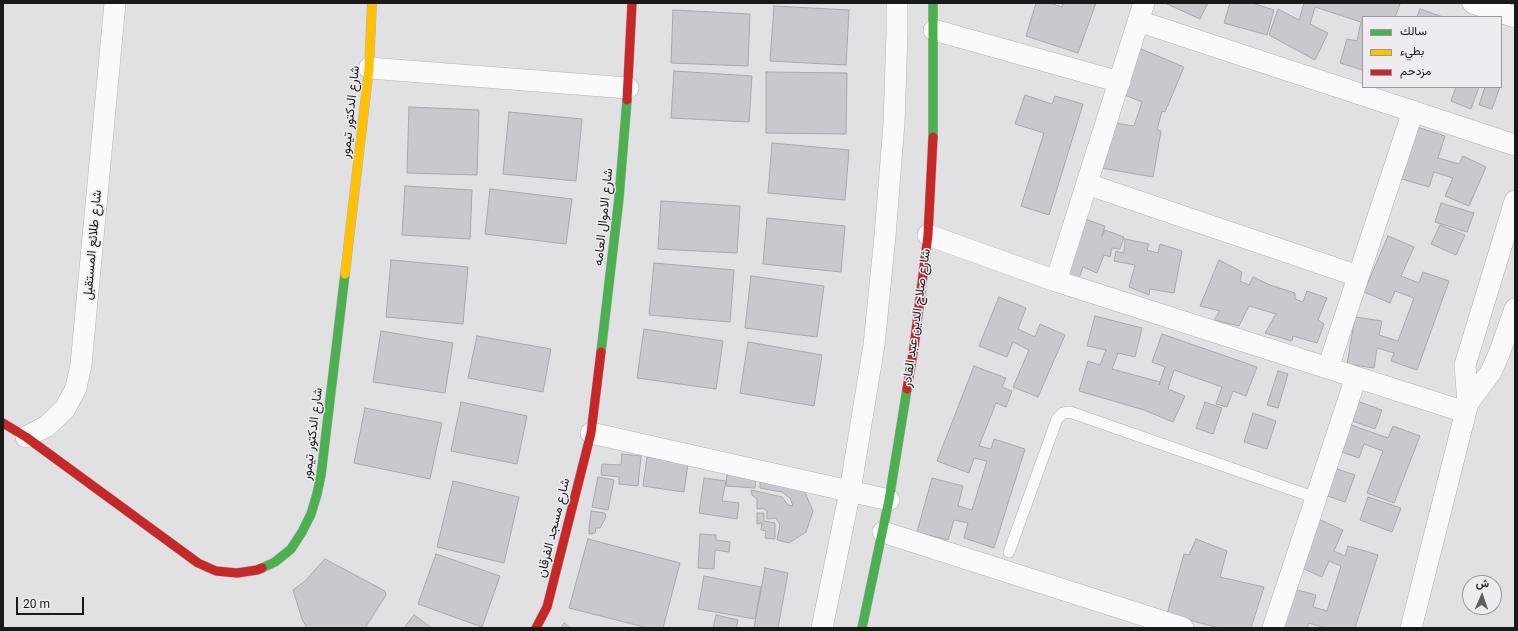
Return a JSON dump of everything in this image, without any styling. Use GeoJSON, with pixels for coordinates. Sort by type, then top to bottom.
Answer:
{"type":"FeatureCollection","features":[{"type":"Feature","properties":{"kind":"street","name":"شارع طلائع المستقبل"},"geometry":{"type":"LineString","coordinates":[[26,437],[47,426],[65,410],[76,388],[81,365],[115,3]]}},
{"type":"Feature","properties":{"kind":"street","name":"شارع الدكتور تيمور"},"geometry":{"type":"LineString","coordinates":[[26,437],[198,563],[216,571],[237,573],[257,570],[275,562],[291,549],[311,514],[322,475],[369,68],[372,3]]}},
{"type":"Feature","properties":{"kind":"street","name":"شارع الاموال العامه"},"geometry":{"type":"LineString","coordinates":[[591,433],[617,222],[628,88],[632,3]]}},
{"type":"Feature","properties":{"kind":"street"},"geometry":{"type":"LineString","coordinates":[[822,628],[850,491],[874,345],[894,123],[897,3]]}},
{"type":"Feature","properties":{"kind":"street","name":"شارع صلاح الدين عبد القادر"},"geometry":{"type":"LineString","coordinates":[[862,628],[889,500],[914,347],[928,235],[933,126],[933,3]]}},
{"type":"Feature","properties":{"kind":"street"},"geometry":{"type":"LineString","coordinates":[[1473,3],[1515,17]]}},
{"type":"Feature","properties":{"kind":"street"},"geometry":{"type":"LineString","coordinates":[[1056,281],[1141,12],[1413,111],[1515,145]]}},
{"type":"Feature","properties":{"kind":"street"},"geometry":{"type":"LineString","coordinates":[[934,30],[1120,82]]}},
{"type":"Feature","properties":{"kind":"street"},"geometry":{"type":"LineString","coordinates":[[369,68],[628,88]]}},
{"type":"Feature","properties":{"kind":"street"},"geometry":{"type":"LineString","coordinates":[[1328,368],[1413,111]]}},
{"type":"Feature","properties":{"kind":"street"},"geometry":{"type":"LineString","coordinates":[[1087,184],[1358,276]]}},
{"type":"Feature","properties":{"kind":"street"},"geometry":{"type":"LineString","coordinates":[[1411,628],[1467,408],[1465,365],[1515,201]]}},
{"type":"Feature","properties":{"kind":"street"},"geometry":{"type":"LineString","coordinates":[[928,235],[1056,281],[1356,377],[1467,408]]}},
{"type":"Feature","properties":{"kind":"street"},"geometry":{"type":"LineString","coordinates":[[1467,408],[1491,372],[1515,309]]}},
{"type":"Feature","properties":{"kind":"street"},"geometry":{"type":"LineString","coordinates":[[1273,628],[1356,377]]}},
{"type":"Feature","properties":{"kind":"street"},"geometry":{"type":"LineString","coordinates":[[3,423],[26,437]]}},
{"type":"Feature","properties":{"kind":"street"},"geometry":{"type":"LineString","coordinates":[[591,433],[889,500]]}},
{"type":"Feature","properties":{"kind":"street","name":"شارع مسجد الفرقان"},"geometry":{"type":"LineString","coordinates":[[536,628],[547,607],[591,433]]}},
{"type":"Feature","properties":{"kind":"street"},"geometry":{"type":"LineString","coordinates":[[883,532],[1183,628]]}},
{"type":"Feature","properties":{"kind":"lane"},"geometry":{"type":"LineString","coordinates":[[1009,552],[1057,419],[1063,413],[1070,412],[1316,498]]}},
{"type":"Feature","properties":{"kind":"building"},"geometry":{"type":"Polygon","coordinates":[[[1036,3],[1050,3],[1062,7],[1063,3],[1096,3],[1078,53],[1026,36],[1036,3]]]}},
{"type":"Feature","properties":{"kind":"building"},"geometry":{"type":"Polygon","coordinates":[[[1165,3],[1208,3],[1200,19],[1165,3]]]}},
{"type":"Feature","properties":{"kind":"building"},"geometry":{"type":"Polygon","coordinates":[[[1230,3],[1255,3],[1274,10],[1267,35],[1224,23],[1230,3]]]}},
{"type":"Feature","properties":{"kind":"building"},"geometry":{"type":"Polygon","coordinates":[[[1304,3],[1400,4],[1395,16],[1362,16],[1362,70],[1340,63],[1347,39],[1357,41],[1361,22],[1315,7],[1310,24],[1328,33],[1315,60],[1269,35],[1278,9],[1299,20],[1304,3]]]}},
{"type":"Feature","properties":{"kind":"building"},"geometry":{"type":"Polygon","coordinates":[[[774,6],[849,10],[846,65],[770,61],[774,6]]]}},
{"type":"Feature","properties":{"kind":"building"},"geometry":{"type":"Polygon","coordinates":[[[1420,9],[1440,16],[1417,16],[1420,9]]]}},
{"type":"Feature","properties":{"kind":"building"},"geometry":{"type":"Polygon","coordinates":[[[673,10],[750,14],[748,66],[671,63],[673,10]]]}},
{"type":"Feature","properties":{"kind":"building"},"geometry":{"type":"Polygon","coordinates":[[[1139,48],[1184,67],[1165,112],[1162,111],[1157,130],[1161,131],[1153,177],[1101,168],[1109,122],[1134,126],[1142,102],[1120,93],[1139,48]]]}},
{"type":"Feature","properties":{"kind":"building"},"geometry":{"type":"Polygon","coordinates":[[[674,71],[752,76],[749,122],[671,118],[674,71]]]}},
{"type":"Feature","properties":{"kind":"building"},"geometry":{"type":"Polygon","coordinates":[[[766,72],[847,73],[846,134],[766,133],[766,72]]]}},
{"type":"Feature","properties":{"kind":"building"},"geometry":{"type":"Polygon","coordinates":[[[1456,88],[1479,88],[1471,109],[1451,101],[1456,88]]]}},
{"type":"Feature","properties":{"kind":"building"},"geometry":{"type":"Polygon","coordinates":[[[1485,88],[1500,88],[1492,109],[1479,105],[1485,88]]]}},
{"type":"Feature","properties":{"kind":"building"},"geometry":{"type":"Polygon","coordinates":[[[1025,95],[1052,104],[1055,96],[1083,104],[1049,215],[1021,206],[1044,133],[1015,124],[1025,95]]]}},
{"type":"Feature","properties":{"kind":"building"},"geometry":{"type":"Polygon","coordinates":[[[409,107],[479,110],[477,175],[407,173],[409,107]]]}},
{"type":"Feature","properties":{"kind":"building"},"geometry":{"type":"Polygon","coordinates":[[[509,112],[582,119],[576,181],[503,174],[509,112]]]}},
{"type":"Feature","properties":{"kind":"building"},"geometry":{"type":"Polygon","coordinates":[[[1417,127],[1445,136],[1438,158],[1459,164],[1463,156],[1486,167],[1469,206],[1445,196],[1453,178],[1434,172],[1429,187],[1402,179],[1417,127]]]}},
{"type":"Feature","properties":{"kind":"building"},"geometry":{"type":"Polygon","coordinates":[[[772,143],[849,150],[845,200],[768,193],[772,143]]]}},
{"type":"Feature","properties":{"kind":"building"},"geometry":{"type":"Polygon","coordinates":[[[405,186],[472,190],[470,239],[402,235],[405,186]]]}},
{"type":"Feature","properties":{"kind":"building"},"geometry":{"type":"Polygon","coordinates":[[[490,189],[572,199],[566,244],[485,234],[490,189]]]}},
{"type":"Feature","properties":{"kind":"building"},"geometry":{"type":"Polygon","coordinates":[[[661,201],[740,206],[737,253],[658,249],[661,201]]]}},
{"type":"Feature","properties":{"kind":"building"},"geometry":{"type":"Polygon","coordinates":[[[1441,203],[1474,213],[1467,232],[1435,222],[1441,203]]]}},
{"type":"Feature","properties":{"kind":"building"},"geometry":{"type":"Polygon","coordinates":[[[767,218],[845,226],[841,272],[763,264],[767,218]]]}},
{"type":"Feature","properties":{"kind":"building"},"geometry":{"type":"Polygon","coordinates":[[[1082,218],[1105,226],[1102,236],[1105,230],[1124,237],[1120,249],[1112,248],[1110,257],[1104,255],[1097,273],[1083,267],[1077,284],[1060,277],[1082,218]]]}},
{"type":"Feature","properties":{"kind":"building"},"geometry":{"type":"Polygon","coordinates":[[[1440,225],[1465,235],[1456,255],[1431,244],[1440,225]]]}},
{"type":"Feature","properties":{"kind":"building"},"geometry":{"type":"Polygon","coordinates":[[[1388,236],[1414,247],[1401,276],[1419,283],[1423,272],[1449,281],[1417,370],[1391,361],[1394,353],[1377,348],[1374,368],[1347,364],[1355,317],[1382,321],[1379,335],[1398,341],[1414,298],[1395,291],[1390,303],[1364,292],[1388,236]]]}},
{"type":"Feature","properties":{"kind":"building"},"geometry":{"type":"Polygon","coordinates":[[[1125,239],[1149,244],[1147,250],[1158,253],[1160,244],[1182,251],[1174,293],[1150,289],[1149,295],[1129,287],[1135,265],[1114,261],[1116,251],[1124,253],[1125,239]]]}},
{"type":"Feature","properties":{"kind":"building"},"geometry":{"type":"Polygon","coordinates":[[[391,260],[468,267],[463,324],[386,317],[391,260]]]}},
{"type":"Feature","properties":{"kind":"building"},"geometry":{"type":"Polygon","coordinates":[[[1219,260],[1242,272],[1240,281],[1249,285],[1253,277],[1270,285],[1295,293],[1295,299],[1303,302],[1307,291],[1327,298],[1318,320],[1324,324],[1317,343],[1293,336],[1292,341],[1265,333],[1276,314],[1249,306],[1239,326],[1214,320],[1220,311],[1200,306],[1219,260]]]}},
{"type":"Feature","properties":{"kind":"building"},"geometry":{"type":"Polygon","coordinates":[[[654,263],[734,270],[730,322],[649,315],[654,263]]]}},
{"type":"Feature","properties":{"kind":"building"},"geometry":{"type":"Polygon","coordinates":[[[751,276],[824,286],[817,337],[745,328],[751,276]]]}},
{"type":"Feature","properties":{"kind":"building"},"geometry":{"type":"Polygon","coordinates":[[[999,297],[1026,308],[1018,329],[1035,337],[1040,324],[1065,335],[1038,397],[1013,387],[1029,350],[1013,342],[1007,357],[979,346],[999,297]]]}},
{"type":"Feature","properties":{"kind":"building"},"geometry":{"type":"Polygon","coordinates":[[[1095,316],[1142,328],[1135,357],[1118,353],[1112,369],[1160,382],[1165,367],[1152,362],[1162,334],[1257,367],[1246,396],[1233,391],[1227,407],[1216,404],[1222,387],[1174,370],[1168,389],[1185,396],[1173,422],[1144,410],[1079,391],[1088,361],[1100,365],[1106,350],[1087,346],[1095,316]]]}},
{"type":"Feature","properties":{"kind":"building"},"geometry":{"type":"Polygon","coordinates":[[[644,329],[723,341],[716,389],[637,378],[644,329]]]}},
{"type":"Feature","properties":{"kind":"building"},"geometry":{"type":"Polygon","coordinates":[[[381,331],[453,343],[445,393],[373,382],[381,331]]]}},
{"type":"Feature","properties":{"kind":"building"},"geometry":{"type":"Polygon","coordinates":[[[477,336],[551,349],[543,392],[468,378],[477,336]]]}},
{"type":"Feature","properties":{"kind":"building"},"geometry":{"type":"Polygon","coordinates":[[[748,342],[822,355],[814,406],[740,393],[748,342]]]}},
{"type":"Feature","properties":{"kind":"building"},"geometry":{"type":"Polygon","coordinates":[[[974,366],[1006,378],[1002,387],[1012,391],[1006,407],[996,403],[979,446],[991,449],[994,439],[1025,449],[994,548],[964,538],[968,523],[954,520],[948,540],[917,532],[932,478],[963,486],[958,506],[972,510],[987,461],[974,458],[969,473],[937,461],[974,366]]]}},
{"type":"Feature","properties":{"kind":"building"},"geometry":{"type":"Polygon","coordinates":[[[1278,371],[1288,374],[1278,408],[1267,405],[1278,371]]]}},
{"type":"Feature","properties":{"kind":"building"},"geometry":{"type":"Polygon","coordinates":[[[1354,400],[1382,410],[1375,429],[1347,419],[1354,400]]]}},
{"type":"Feature","properties":{"kind":"building"},"geometry":{"type":"Polygon","coordinates":[[[461,402],[527,416],[517,464],[451,451],[461,402]]]}},
{"type":"Feature","properties":{"kind":"building"},"geometry":{"type":"Polygon","coordinates":[[[1205,402],[1222,408],[1213,434],[1196,428],[1205,402]]]}},
{"type":"Feature","properties":{"kind":"building"},"geometry":{"type":"Polygon","coordinates":[[[365,408],[442,423],[430,479],[354,463],[365,408]]]}},
{"type":"Feature","properties":{"kind":"building"},"geometry":{"type":"Polygon","coordinates":[[[1253,413],[1276,421],[1267,449],[1244,442],[1253,413]]]}},
{"type":"Feature","properties":{"kind":"building"},"geometry":{"type":"Polygon","coordinates":[[[1343,422],[1388,438],[1393,426],[1420,436],[1394,503],[1367,493],[1383,451],[1364,444],[1359,458],[1333,449],[1343,422]]]}},
{"type":"Feature","properties":{"kind":"building"},"geometry":{"type":"Polygon","coordinates":[[[622,454],[641,456],[638,486],[619,484],[619,477],[601,475],[602,464],[621,465],[622,454]]]}},
{"type":"Feature","properties":{"kind":"building"},"geometry":{"type":"Polygon","coordinates":[[[647,457],[688,463],[684,492],[643,486],[647,457]]]}},
{"type":"Feature","properties":{"kind":"building"},"geometry":{"type":"Polygon","coordinates":[[[1328,466],[1355,475],[1345,502],[1319,493],[1328,466]]]}},
{"type":"Feature","properties":{"kind":"building"},"geometry":{"type":"Polygon","coordinates":[[[727,474],[756,476],[755,488],[726,486],[727,474]]]}},
{"type":"Feature","properties":{"kind":"building"},"geometry":{"type":"Polygon","coordinates":[[[760,476],[802,486],[813,511],[806,532],[789,543],[777,540],[780,525],[776,518],[767,519],[767,511],[763,508],[757,509],[757,499],[752,495],[751,490],[782,497],[788,505],[793,506],[790,498],[782,492],[760,488],[760,476]]]}},
{"type":"Feature","properties":{"kind":"building"},"geometry":{"type":"Polygon","coordinates":[[[598,477],[614,480],[608,510],[592,507],[598,477]]]}},
{"type":"Feature","properties":{"kind":"building"},"geometry":{"type":"Polygon","coordinates":[[[704,478],[726,481],[722,501],[739,503],[737,519],[699,513],[704,478]]]}},
{"type":"Feature","properties":{"kind":"building"},"geometry":{"type":"Polygon","coordinates":[[[453,481],[519,497],[504,563],[437,547],[453,481]]]}},
{"type":"Feature","properties":{"kind":"building"},"geometry":{"type":"Polygon","coordinates":[[[1368,497],[1401,508],[1392,532],[1360,520],[1368,497]]]}},
{"type":"Feature","properties":{"kind":"building"},"geometry":{"type":"Polygon","coordinates":[[[591,511],[605,513],[606,517],[600,528],[596,528],[595,533],[589,534],[589,528],[591,511]]]}},
{"type":"Feature","properties":{"kind":"building"},"geometry":{"type":"Polygon","coordinates":[[[757,513],[764,513],[764,521],[775,523],[775,539],[765,538],[766,531],[761,530],[762,523],[757,524],[757,513]]]}},
{"type":"Feature","properties":{"kind":"building"},"geometry":{"type":"Polygon","coordinates":[[[1316,518],[1343,530],[1334,551],[1345,556],[1348,546],[1378,555],[1355,628],[1321,628],[1322,627],[1309,623],[1307,628],[1279,628],[1289,588],[1316,595],[1313,607],[1327,611],[1341,566],[1329,561],[1322,577],[1295,565],[1316,518]]]}},
{"type":"Feature","properties":{"kind":"building"},"geometry":{"type":"Polygon","coordinates":[[[700,534],[716,535],[716,540],[730,542],[729,552],[715,550],[714,569],[698,568],[700,534]]]}},
{"type":"Feature","properties":{"kind":"building"},"geometry":{"type":"Polygon","coordinates":[[[588,539],[680,563],[663,628],[648,628],[569,608],[588,539]]]}},
{"type":"Feature","properties":{"kind":"building"},"geometry":{"type":"Polygon","coordinates":[[[1196,539],[1227,551],[1220,577],[1264,587],[1251,628],[1219,628],[1167,614],[1184,554],[1189,555],[1196,539]]]}},
{"type":"Feature","properties":{"kind":"building"},"geometry":{"type":"Polygon","coordinates":[[[436,554],[500,576],[482,627],[418,604],[436,554]]]}},
{"type":"Feature","properties":{"kind":"building"},"geometry":{"type":"Polygon","coordinates":[[[325,559],[385,591],[386,595],[365,628],[307,628],[302,619],[293,590],[305,581],[325,559]]]}},
{"type":"Feature","properties":{"kind":"building"},"geometry":{"type":"Polygon","coordinates":[[[765,568],[788,573],[778,628],[754,628],[765,568]]]}},
{"type":"Feature","properties":{"kind":"building"},"geometry":{"type":"Polygon","coordinates":[[[704,576],[761,587],[755,619],[698,609],[704,576]]]}},
{"type":"Feature","properties":{"kind":"building"},"geometry":{"type":"Polygon","coordinates":[[[414,615],[432,628],[404,628],[414,615]]]}},
{"type":"Feature","properties":{"kind":"building"},"geometry":{"type":"Polygon","coordinates":[[[716,615],[738,620],[736,628],[713,628],[716,615]]]}},
{"type":"Feature","properties":{"kind":"building"},"geometry":{"type":"Polygon","coordinates":[[[564,623],[571,628],[561,628],[564,623]]]}},
{"type":"Feature","properties":{"kind":"traffic: fast"},"geometry":{"type":"LineString","coordinates":[[933,3],[933,137]]}},
{"type":"Feature","properties":{"kind":"traffic: fast"},"geometry":{"type":"LineString","coordinates":[[601,352],[619,198],[627,100]]}},
{"type":"Feature","properties":{"kind":"traffic: fast"},"geometry":{"type":"LineString","coordinates":[[262,568],[275,562],[291,549],[311,514],[317,494],[321,475],[345,274]]}},
{"type":"Feature","properties":{"kind":"traffic: fast"},"geometry":{"type":"LineString","coordinates":[[862,628],[889,500],[907,389]]}},
{"type":"Feature","properties":{"kind":"traffic: slow"},"geometry":{"type":"LineString","coordinates":[[345,274],[369,68],[372,3]]}},
{"type":"Feature","properties":{"kind":"traffic: jam"},"geometry":{"type":"LineString","coordinates":[[627,100],[632,3]]}},
{"type":"Feature","properties":{"kind":"traffic: jam"},"geometry":{"type":"LineString","coordinates":[[907,389],[914,347],[928,235],[933,137]]}},
{"type":"Feature","properties":{"kind":"traffic: jam"},"geometry":{"type":"LineString","coordinates":[[536,628],[547,607],[591,433],[601,352]]}},
{"type":"Feature","properties":{"kind":"traffic: jam"},"geometry":{"type":"LineString","coordinates":[[3,423],[26,437],[198,563],[216,571],[237,573],[262,568]]}}]}
